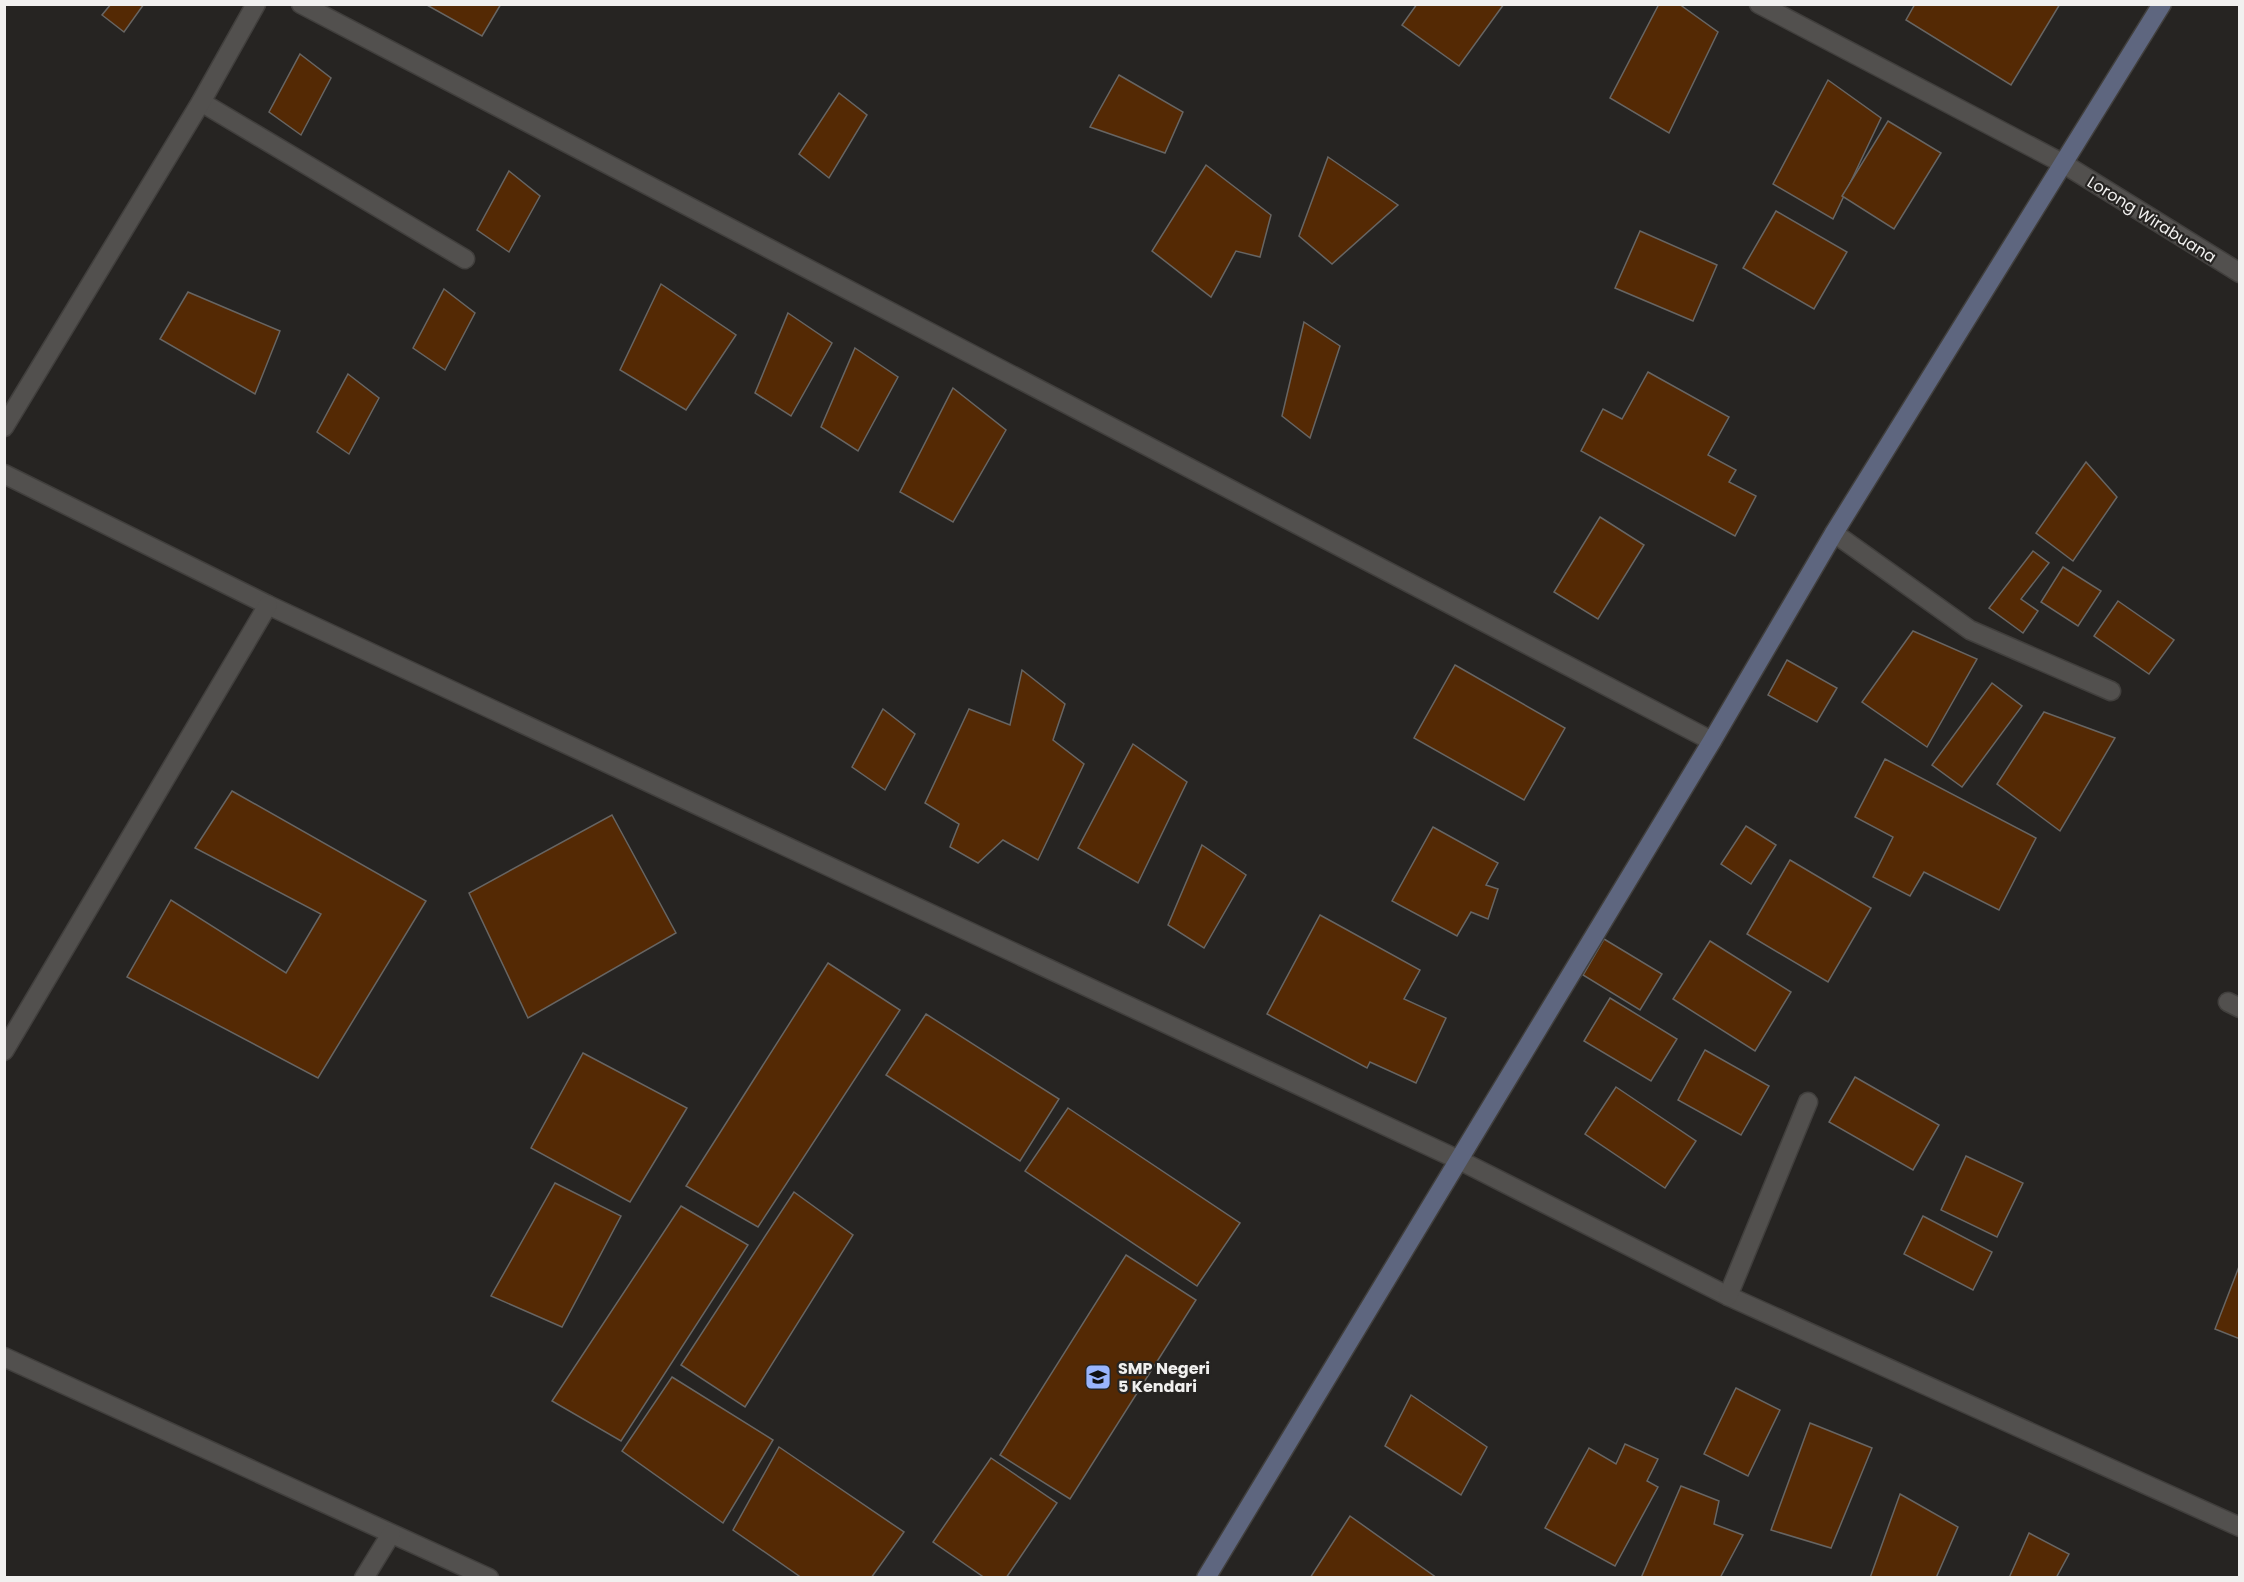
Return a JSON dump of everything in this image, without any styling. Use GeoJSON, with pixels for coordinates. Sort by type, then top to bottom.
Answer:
{"type":"FeatureCollection","features":[{"type":"Feature","properties":{"kind":"street"},"geometry":{"type":"LineString","coordinates":[[4,427],[201,102],[256,4]]}},
{"type":"Feature","properties":{"kind":"street"},"geometry":{"type":"LineString","coordinates":[[301,4],[1712,741]]}},
{"type":"Feature","properties":{"kind":"street","name":"Lorong Wirabuana"},"geometry":{"type":"LineString","coordinates":[[1759,4],[2064,164],[2240,273]]}},
{"type":"Feature","properties":{"kind":"street"},"geometry":{"type":"LineString","coordinates":[[1206,1578],[1712,741],[1834,533],[2162,4]]}},
{"type":"Feature","properties":{"kind":"street"},"geometry":{"type":"LineString","coordinates":[[201,102],[465,259]]}},
{"type":"Feature","properties":{"kind":"street"},"geometry":{"type":"LineString","coordinates":[[4,474],[268,605],[1459,1160],[1728,1296],[2240,1527]]}},
{"type":"Feature","properties":{"kind":"street"},"geometry":{"type":"LineString","coordinates":[[1834,533],[1970,630],[2111,691]]}},
{"type":"Feature","properties":{"kind":"street"},"geometry":{"type":"LineString","coordinates":[[4,1052],[268,605]]}},
{"type":"Feature","properties":{"kind":"street"},"geometry":{"type":"LineString","coordinates":[[1728,1296],[1808,1102]]}},
{"type":"Feature","properties":{"kind":"street"},"geometry":{"type":"LineString","coordinates":[[4,1357],[489,1578]]}},
{"type":"Feature","properties":{"kind":"street"},"geometry":{"type":"LineString","coordinates":[[364,1578],[391,1534]]}},
{"type":"Feature","properties":{"kind":"building"},"geometry":{"type":"Polygon","coordinates":[[[111,4],[144,4],[124,32],[102,15],[111,4]]]}},
{"type":"Feature","properties":{"kind":"building"},"geometry":{"type":"Polygon","coordinates":[[[425,4],[501,4],[482,36],[425,4]]]}},
{"type":"Feature","properties":{"kind":"building"},"geometry":{"type":"Polygon","coordinates":[[[1417,4],[1504,4],[1459,66],[1402,25],[1417,4]]]}},
{"type":"Feature","properties":{"kind":"building"},"geometry":{"type":"Polygon","coordinates":[[[1659,4],[1679,4],[1718,32],[1669,133],[1610,98],[1659,4]]]}},
{"type":"Feature","properties":{"kind":"building"},"geometry":{"type":"Polygon","coordinates":[[[1915,4],[2060,4],[2011,85],[1906,20],[1915,4]]]}},
{"type":"Feature","properties":{"kind":"building"},"geometry":{"type":"Polygon","coordinates":[[[300,54],[331,78],[301,135],[269,112],[300,54]]]}},
{"type":"Feature","properties":{"kind":"building"},"geometry":{"type":"Polygon","coordinates":[[[1119,75],[1183,112],[1165,153],[1090,127],[1119,75]]]}},
{"type":"Feature","properties":{"kind":"building"},"geometry":{"type":"Polygon","coordinates":[[[1828,80],[1881,118],[1833,219],[1773,184],[1828,80]]]}},
{"type":"Feature","properties":{"kind":"building"},"geometry":{"type":"Polygon","coordinates":[[[839,93],[867,115],[829,178],[799,154],[839,93]]]}},
{"type":"Feature","properties":{"kind":"building"},"geometry":{"type":"Polygon","coordinates":[[[1888,121],[1941,153],[1894,229],[1842,196],[1888,121]]]}},
{"type":"Feature","properties":{"kind":"building"},"geometry":{"type":"Polygon","coordinates":[[[1328,157],[1398,205],[1332,264],[1299,236],[1328,157]]]}},
{"type":"Feature","properties":{"kind":"building"},"geometry":{"type":"Polygon","coordinates":[[[1206,165],[1271,215],[1260,257],[1236,251],[1211,297],[1152,251],[1206,165]]]}},
{"type":"Feature","properties":{"kind":"building"},"geometry":{"type":"Polygon","coordinates":[[[509,171],[540,196],[509,252],[477,230],[509,171]]]}},
{"type":"Feature","properties":{"kind":"building"},"geometry":{"type":"Polygon","coordinates":[[[1776,211],[1847,252],[1814,309],[1743,268],[1776,211]]]}},
{"type":"Feature","properties":{"kind":"building"},"geometry":{"type":"Polygon","coordinates":[[[1640,231],[1717,265],[1693,321],[1615,288],[1640,231]]]}},
{"type":"Feature","properties":{"kind":"building"},"geometry":{"type":"Polygon","coordinates":[[[661,284],[736,335],[686,410],[620,370],[661,284]]]}},
{"type":"Feature","properties":{"kind":"building"},"geometry":{"type":"Polygon","coordinates":[[[444,289],[475,313],[445,370],[413,348],[444,289]]]}},
{"type":"Feature","properties":{"kind":"building"},"geometry":{"type":"Polygon","coordinates":[[[188,292],[280,331],[255,394],[160,339],[188,292]]]}},
{"type":"Feature","properties":{"kind":"building"},"geometry":{"type":"Polygon","coordinates":[[[788,313],[832,343],[791,416],[755,393],[788,313]]]}},
{"type":"Feature","properties":{"kind":"building"},"geometry":{"type":"Polygon","coordinates":[[[1304,322],[1340,346],[1310,438],[1282,416],[1304,322]]]}},
{"type":"Feature","properties":{"kind":"building"},"geometry":{"type":"Polygon","coordinates":[[[855,348],[898,377],[858,451],[821,427],[855,348]]]}},
{"type":"Feature","properties":{"kind":"building"},"geometry":{"type":"Polygon","coordinates":[[[1648,372],[1729,417],[1708,455],[1736,470],[1729,482],[1756,496],[1735,536],[1581,451],[1603,409],[1622,419],[1648,372]]]}},
{"type":"Feature","properties":{"kind":"building"},"geometry":{"type":"Polygon","coordinates":[[[348,374],[379,398],[349,454],[317,432],[348,374]]]}},
{"type":"Feature","properties":{"kind":"building"},"geometry":{"type":"Polygon","coordinates":[[[953,388],[1006,430],[953,522],[900,492],[953,388]]]}},
{"type":"Feature","properties":{"kind":"building"},"geometry":{"type":"Polygon","coordinates":[[[2086,462],[2117,497],[2073,561],[2036,533],[2086,462]]]}},
{"type":"Feature","properties":{"kind":"building"},"geometry":{"type":"Polygon","coordinates":[[[1600,517],[1644,545],[1598,619],[1554,592],[1600,517]]]}},
{"type":"Feature","properties":{"kind":"building"},"geometry":{"type":"Polygon","coordinates":[[[2033,551],[2049,563],[2021,599],[2038,611],[2023,633],[1989,608],[2033,551]]]}},
{"type":"Feature","properties":{"kind":"building"},"geometry":{"type":"Polygon","coordinates":[[[2063,567],[2101,591],[2078,626],[2041,602],[2063,567]]]}},
{"type":"Feature","properties":{"kind":"building"},"geometry":{"type":"Polygon","coordinates":[[[2118,601],[2174,640],[2149,674],[2094,636],[2118,601]]]}},
{"type":"Feature","properties":{"kind":"building"},"geometry":{"type":"Polygon","coordinates":[[[1913,631],[1977,659],[1927,747],[1862,702],[1913,631]]]}},
{"type":"Feature","properties":{"kind":"building"},"geometry":{"type":"Polygon","coordinates":[[[1787,660],[1837,688],[1817,722],[1768,695],[1787,660]]]}},
{"type":"Feature","properties":{"kind":"building"},"geometry":{"type":"Polygon","coordinates":[[[1455,665],[1565,728],[1524,800],[1414,738],[1455,665]]]}},
{"type":"Feature","properties":{"kind":"building"},"geometry":{"type":"Polygon","coordinates":[[[1022,670],[1065,704],[1053,740],[1084,764],[1038,860],[1003,840],[978,863],[950,847],[959,824],[925,803],[969,709],[1010,725],[1022,670]]]}},
{"type":"Feature","properties":{"kind":"building"},"geometry":{"type":"Polygon","coordinates":[[[1992,683],[2022,706],[1962,787],[1932,765],[1992,683]]]}},
{"type":"Feature","properties":{"kind":"building"},"geometry":{"type":"Polygon","coordinates":[[[883,709],[915,734],[885,790],[852,767],[883,709]]]}},
{"type":"Feature","properties":{"kind":"building"},"geometry":{"type":"Polygon","coordinates":[[[2044,712],[2115,738],[2060,831],[1997,784],[2044,712]]]}},
{"type":"Feature","properties":{"kind":"building"},"geometry":{"type":"Polygon","coordinates":[[[1133,744],[1187,782],[1138,883],[1078,848],[1133,744]]]}},
{"type":"Feature","properties":{"kind":"building"},"geometry":{"type":"Polygon","coordinates":[[[1885,759],[2036,838],[1999,910],[1924,872],[1910,896],[1873,877],[1893,837],[1855,817],[1885,759]]]}},
{"type":"Feature","properties":{"kind":"building"},"geometry":{"type":"Polygon","coordinates":[[[232,791],[426,901],[318,1078],[127,977],[171,900],[286,973],[321,914],[195,848],[232,791]]]}},
{"type":"Feature","properties":{"kind":"building"},"geometry":{"type":"Polygon","coordinates":[[[612,815],[676,933],[528,1018],[469,893],[612,815]]]}},
{"type":"Feature","properties":{"kind":"building"},"geometry":{"type":"Polygon","coordinates":[[[1746,826],[1776,845],[1751,884],[1721,864],[1746,826]]]}},
{"type":"Feature","properties":{"kind":"building"},"geometry":{"type":"Polygon","coordinates":[[[1433,827],[1498,863],[1486,885],[1498,889],[1488,919],[1471,912],[1457,936],[1392,901],[1433,827]]]}},
{"type":"Feature","properties":{"kind":"building"},"geometry":{"type":"Polygon","coordinates":[[[1202,845],[1246,875],[1204,948],[1168,925],[1202,845]]]}},
{"type":"Feature","properties":{"kind":"building"},"geometry":{"type":"Polygon","coordinates":[[[1790,860],[1871,908],[1828,982],[1747,934],[1790,860]]]}},
{"type":"Feature","properties":{"kind":"building"},"geometry":{"type":"Polygon","coordinates":[[[1320,915],[1420,970],[1404,999],[1446,1018],[1416,1083],[1370,1062],[1367,1068],[1267,1014],[1320,915]]]}},
{"type":"Feature","properties":{"kind":"building"},"geometry":{"type":"Polygon","coordinates":[[[1604,939],[1662,974],[1640,1010],[1583,975],[1604,939]]]}},
{"type":"Feature","properties":{"kind":"building"},"geometry":{"type":"Polygon","coordinates":[[[1710,941],[1791,992],[1755,1051],[1673,999],[1710,941]]]}},
{"type":"Feature","properties":{"kind":"building"},"geometry":{"type":"Polygon","coordinates":[[[828,963],[900,1010],[758,1227],[686,1186],[828,963]]]}},
{"type":"Feature","properties":{"kind":"building"},"geometry":{"type":"Polygon","coordinates":[[[1610,998],[1677,1039],[1651,1081],[1584,1041],[1610,998]]]}},
{"type":"Feature","properties":{"kind":"building"},"geometry":{"type":"Polygon","coordinates":[[[926,1014],[1059,1099],[1020,1161],[886,1075],[926,1014]]]}},
{"type":"Feature","properties":{"kind":"building"},"geometry":{"type":"Polygon","coordinates":[[[1705,1050],[1769,1086],[1741,1135],[1678,1100],[1705,1050]]]}},
{"type":"Feature","properties":{"kind":"building"},"geometry":{"type":"Polygon","coordinates":[[[583,1053],[687,1108],[630,1202],[531,1148],[583,1053]]]}},
{"type":"Feature","properties":{"kind":"building"},"geometry":{"type":"Polygon","coordinates":[[[1855,1077],[1939,1125],[1913,1170],[1829,1122],[1855,1077]]]}},
{"type":"Feature","properties":{"kind":"building"},"geometry":{"type":"Polygon","coordinates":[[[1616,1087],[1696,1141],[1665,1188],[1585,1134],[1616,1087]]]}},
{"type":"Feature","properties":{"kind":"building"},"geometry":{"type":"Polygon","coordinates":[[[1068,1108],[1240,1223],[1197,1286],[1025,1171],[1068,1108]]]}},
{"type":"Feature","properties":{"kind":"building"},"geometry":{"type":"Polygon","coordinates":[[[1966,1156],[2023,1183],[1997,1237],[1941,1210],[1966,1156]]]}},
{"type":"Feature","properties":{"kind":"building"},"geometry":{"type":"Polygon","coordinates":[[[555,1183],[621,1216],[562,1327],[491,1296],[555,1183]]]}},
{"type":"Feature","properties":{"kind":"building"},"geometry":{"type":"Polygon","coordinates":[[[794,1192],[853,1235],[745,1407],[681,1365],[794,1192]]]}},
{"type":"Feature","properties":{"kind":"building"},"geometry":{"type":"Polygon","coordinates":[[[681,1206],[748,1245],[621,1441],[552,1401],[681,1206]]]}},
{"type":"Feature","properties":{"kind":"building"},"geometry":{"type":"Polygon","coordinates":[[[1923,1216],[1992,1252],[1973,1290],[1904,1254],[1923,1216]]]}},
{"type":"Feature","properties":{"kind":"building","name":"SMP Negeri 5 Kendari"},"geometry":{"type":"Polygon","coordinates":[[[1126,1255],[1196,1300],[1070,1499],[1000,1455],[1126,1255]]]}},
{"type":"Feature","properties":{"kind":"building"},"geometry":{"type":"Polygon","coordinates":[[[2240,1264],[2240,1339],[2215,1329],[2240,1264]]]}},
{"type":"Feature","properties":{"kind":"building"},"geometry":{"type":"Polygon","coordinates":[[[672,1377],[773,1440],[723,1523],[622,1451],[672,1377]]]}},
{"type":"Feature","properties":{"kind":"building"},"geometry":{"type":"Polygon","coordinates":[[[1736,1388],[1780,1410],[1748,1476],[1704,1454],[1736,1388]]]}},
{"type":"Feature","properties":{"kind":"building"},"geometry":{"type":"Polygon","coordinates":[[[1411,1395],[1487,1447],[1461,1495],[1385,1446],[1411,1395]]]}},
{"type":"Feature","properties":{"kind":"building"},"geometry":{"type":"Polygon","coordinates":[[[1810,1423],[1872,1448],[1831,1548],[1771,1530],[1810,1423]]]}},
{"type":"Feature","properties":{"kind":"building"},"geometry":{"type":"Polygon","coordinates":[[[1625,1444],[1658,1459],[1647,1481],[1658,1487],[1615,1566],[1545,1528],[1589,1448],[1616,1464],[1625,1444]]]}},
{"type":"Feature","properties":{"kind":"building"},"geometry":{"type":"Polygon","coordinates":[[[779,1447],[904,1532],[871,1578],[802,1578],[733,1530],[779,1447]]]}},
{"type":"Feature","properties":{"kind":"building"},"geometry":{"type":"Polygon","coordinates":[[[991,1458],[1057,1503],[1006,1578],[985,1578],[933,1542],[991,1458]]]}},
{"type":"Feature","properties":{"kind":"building"},"geometry":{"type":"Polygon","coordinates":[[[1681,1486],[1719,1501],[1714,1524],[1743,1535],[1720,1578],[1641,1578],[1681,1486]]]}},
{"type":"Feature","properties":{"kind":"building"},"geometry":{"type":"Polygon","coordinates":[[[1900,1494],[1958,1527],[1936,1578],[1870,1578],[1900,1494]]]}},
{"type":"Feature","properties":{"kind":"building"},"geometry":{"type":"Polygon","coordinates":[[[1350,1516],[1437,1578],[1310,1578],[1350,1516]]]}},
{"type":"Feature","properties":{"kind":"building"},"geometry":{"type":"Polygon","coordinates":[[[2029,1533],[2069,1554],[2056,1578],[2009,1578],[2029,1533]]]}},
{"type":"Feature","properties":{"kind":"place","name":"SMP Negeri 5 Kendari"},"geometry":{"type":"Point","coordinates":[1098,1377]}}]}
